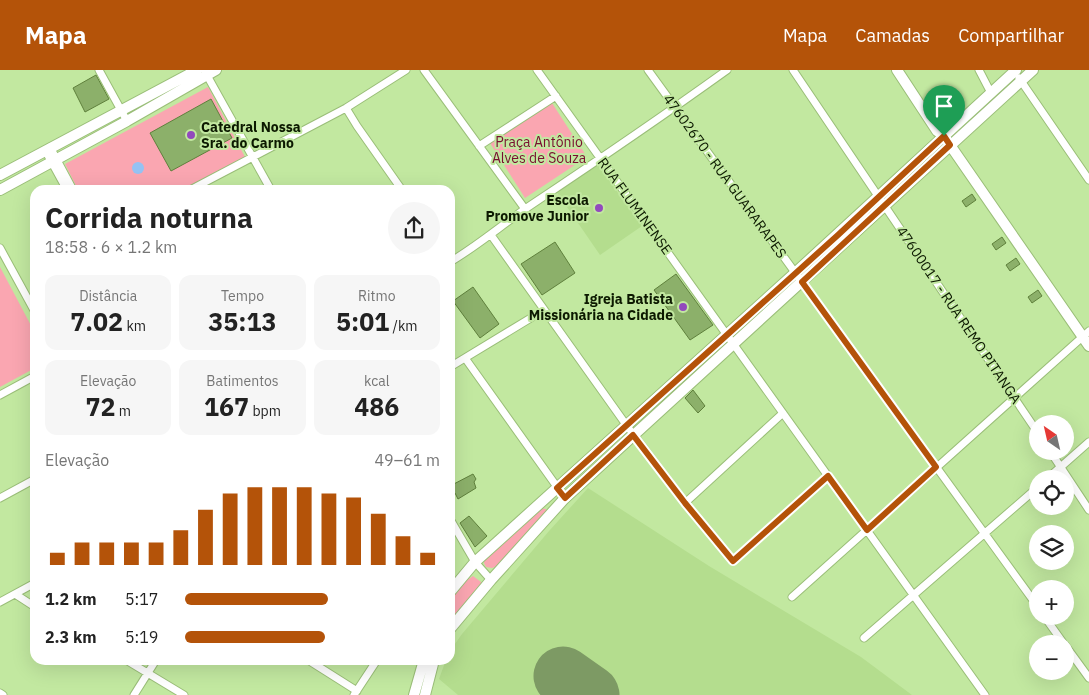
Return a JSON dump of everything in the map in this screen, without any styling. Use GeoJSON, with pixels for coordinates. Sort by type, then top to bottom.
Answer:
{"type":"FeatureCollection","features":[{"type":"Feature","properties":{"kind":"street"},"geometry":{"type":"LineString","coordinates":[[99,70],[127,121]]}},
{"type":"Feature","properties":{"kind":"street"},"geometry":{"type":"LineString","coordinates":[[0,175],[197,70]]}},
{"type":"Feature","properties":{"kind":"street"},"geometry":{"type":"LineString","coordinates":[[0,190],[127,121],[205,73],[216,70]]}},
{"type":"Feature","properties":{"kind":"street"},"geometry":{"type":"LineString","coordinates":[[200,185],[346,108],[406,70]]}},
{"type":"Feature","properties":{"kind":"street"},"geometry":{"type":"LineString","coordinates":[[424,70],[525,209]]}},
{"type":"Feature","properties":{"kind":"street","name":"RUA FLUMINENSE"},"geometry":{"type":"LineString","coordinates":[[537,70],[985,695]]}},
{"type":"Feature","properties":{"kind":"street","name":"47602670 - RUA GUARARAPES"},"geometry":{"type":"LineString","coordinates":[[648,70],[1029,595]]}},
{"type":"Feature","properties":{"kind":"street"},"geometry":{"type":"LineString","coordinates":[[455,258],[491,235],[525,209],[601,159],[727,70]]}},
{"type":"Feature","properties":{"kind":"street","name":"47600017 - RUA REMO PITANGA"},"geometry":{"type":"LineString","coordinates":[[794,70],[1029,420]]}},
{"type":"Feature","properties":{"kind":"street"},"geometry":{"type":"LineString","coordinates":[[897,70],[937,131],[944,136]]}},
{"type":"Feature","properties":{"kind":"street"},"geometry":{"type":"LineString","coordinates":[[903,70],[941,127],[950,145],[1086,334],[1089,346]]}},
{"type":"Feature","properties":{"kind":"street"},"geometry":{"type":"LineString","coordinates":[[978,70],[991,93]]}},
{"type":"Feature","properties":{"kind":"street"},"geometry":{"type":"LineString","coordinates":[[455,586],[474,562],[557,488],[630,430],[668,404],[795,273],[950,145],[991,93],[1016,70],[1021,81],[1089,180]]}},
{"type":"Feature","properties":{"kind":"street"},"geometry":{"type":"LineString","coordinates":[[455,623],[565,498],[661,395],[802,282],[944,136],[1021,81],[1033,70]]}},
{"type":"Feature","properties":{"kind":"street"},"geometry":{"type":"LineString","coordinates":[[205,73],[268,185]]}},
{"type":"Feature","properties":{"kind":"street"},"geometry":{"type":"LineString","coordinates":[[479,146],[556,96]]}},
{"type":"Feature","properties":{"kind":"street"},"geometry":{"type":"LineString","coordinates":[[346,108],[356,126],[398,185]]}},
{"type":"Feature","properties":{"kind":"street"},"geometry":{"type":"LineString","coordinates":[[48,149],[70,185]]}},
{"type":"Feature","properties":{"kind":"street"},"geometry":{"type":"LineString","coordinates":[[54,160],[65,185]]}},
{"type":"Feature","properties":{"kind":"street"},"geometry":{"type":"LineString","coordinates":[[491,235],[630,430],[685,503],[733,561],[828,476]]}},
{"type":"Feature","properties":{"kind":"street"},"geometry":{"type":"LineString","coordinates":[[0,248],[30,303]]}},
{"type":"Feature","properties":{"kind":"street"},"geometry":{"type":"LineString","coordinates":[[455,364],[544,310]]}},
{"type":"Feature","properties":{"kind":"street"},"geometry":{"type":"LineString","coordinates":[[792,597],[1086,334]]}},
{"type":"Feature","properties":{"kind":"street"},"geometry":{"type":"LineString","coordinates":[[465,358],[565,498]]}},
{"type":"Feature","properties":{"kind":"street"},"geometry":{"type":"LineString","coordinates":[[0,395],[30,379]]}},
{"type":"Feature","properties":{"kind":"street"},"geometry":{"type":"LineString","coordinates":[[661,395],[668,404]]}},
{"type":"Feature","properties":{"kind":"street"},"geometry":{"type":"LineString","coordinates":[[685,503],[783,413]]}},
{"type":"Feature","properties":{"kind":"street"},"geometry":{"type":"LineString","coordinates":[[1056,470],[1089,442]]}},
{"type":"Feature","properties":{"kind":"street"},"geometry":{"type":"LineString","coordinates":[[1056,460],[1089,510]]}},
{"type":"Feature","properties":{"kind":"street"},"geometry":{"type":"LineString","coordinates":[[0,498],[30,482]]}},
{"type":"Feature","properties":{"kind":"street"},"geometry":{"type":"LineString","coordinates":[[864,638],[1029,495]]}},
{"type":"Feature","properties":{"kind":"street"},"geometry":{"type":"LineString","coordinates":[[455,528],[474,562],[491,580]]}},
{"type":"Feature","properties":{"kind":"street"},"geometry":{"type":"LineString","coordinates":[[0,602],[30,586]]}},
{"type":"Feature","properties":{"kind":"street"},"geometry":{"type":"LineString","coordinates":[[15,594],[30,604]]}},
{"type":"Feature","properties":{"kind":"street"},"geometry":{"type":"LineString","coordinates":[[1074,657],[1089,678]]}},
{"type":"Feature","properties":{"kind":"street"},"geometry":{"type":"LineString","coordinates":[[134,665],[184,695]]}},
{"type":"Feature","properties":{"kind":"street"},"geometry":{"type":"LineString","coordinates":[[134,695],[153,665]]}},
{"type":"Feature","properties":{"kind":"street"},"geometry":{"type":"LineString","coordinates":[[315,665],[356,693],[374,665]]}},
{"type":"Feature","properties":{"kind":"street"},"geometry":{"type":"LineString","coordinates":[[414,695],[429,665]]}},
{"type":"Feature","properties":{"kind":"street"},"geometry":{"type":"LineString","coordinates":[[425,695],[430,665]]}},
{"type":"Feature","properties":{"kind":"shaded area","name":"Escola Promove Junior"},"geometry":{"type":"Polygon","coordinates":[[[598,165],[642,226],[600,255],[556,191],[598,165]]]}},
{"type":"Feature","properties":{"kind":"shaded area"},"geometry":{"type":"Polygon","coordinates":[[[588,488],[709,566],[861,657],[912,695],[458,695],[439,679],[444,665],[455,665],[455,644],[549,531],[588,488]]]}},
{"type":"Feature","properties":{"kind":"green space"},"geometry":{"type":"Polygon","coordinates":[[[208,87],[245,157],[192,185],[76,185],[65,164],[208,87]]]}},
{"type":"Feature","properties":{"kind":"green space","name":"Praça Antônio Alves de Souza"},"geometry":{"type":"Polygon","coordinates":[[[552,103],[587,157],[525,198],[490,143],[552,103]]]}},
{"type":"Feature","properties":{"kind":"green space"},"geometry":{"type":"Polygon","coordinates":[[[0,267],[30,324],[30,371],[0,387],[0,267]]]}},
{"type":"Feature","properties":{"kind":"green space"},"geometry":{"type":"Polygon","coordinates":[[[540,508],[546,509],[547,513],[500,565],[492,568],[486,567],[484,560],[540,508]]]}},
{"type":"Feature","properties":{"kind":"green space"},"geometry":{"type":"Polygon","coordinates":[[[473,576],[482,585],[455,616],[455,593],[463,583],[473,576]]]}},
{"type":"Feature","properties":{"kind":"water"},"geometry":{"type":"Polygon","coordinates":[[[136,162],[140,162],[144,168],[140,174],[136,174],[132,170],[132,166],[136,162]]]}},
{"type":"Feature","properties":{"kind":"building"},"geometry":{"type":"Polygon","coordinates":[[[96,75],[109,99],[85,112],[73,88],[96,75]]]}},
{"type":"Feature","properties":{"kind":"building","name":"Catedral Nossa Sra. do Carmo"},"geometry":{"type":"Polygon","coordinates":[[[211,99],[232,138],[171,171],[150,133],[211,99]]]}},
{"type":"Feature","properties":{"kind":"building"},"geometry":{"type":"Polygon","coordinates":[[[972,194],[976,200],[966,207],[962,201],[972,194]]]}},
{"type":"Feature","properties":{"kind":"building"},"geometry":{"type":"Polygon","coordinates":[[[1002,237],[1006,243],[996,250],[992,244],[1002,237]]]}},
{"type":"Feature","properties":{"kind":"building"},"geometry":{"type":"Polygon","coordinates":[[[555,242],[575,273],[542,295],[521,264],[555,242]]]}},
{"type":"Feature","properties":{"kind":"building"},"geometry":{"type":"Polygon","coordinates":[[[1016,258],[1020,264],[1010,271],[1006,265],[1016,258]]]}},
{"type":"Feature","properties":{"kind":"building","name":"Igreja Batista Missionária na Cidade"},"geometry":{"type":"Polygon","coordinates":[[[676,274],[713,325],[690,340],[654,290],[676,274]]]}},
{"type":"Feature","properties":{"kind":"building"},"geometry":{"type":"Polygon","coordinates":[[[473,287],[499,324],[480,338],[455,304],[455,300],[473,287]]]}},
{"type":"Feature","properties":{"kind":"building"},"geometry":{"type":"Polygon","coordinates":[[[1038,290],[1042,296],[1032,303],[1028,297],[1038,290]]]}},
{"type":"Feature","properties":{"kind":"building"},"geometry":{"type":"Polygon","coordinates":[[[693,390],[705,406],[698,413],[685,398],[693,390]]]}},
{"type":"Feature","properties":{"kind":"building"},"geometry":{"type":"Polygon","coordinates":[[[473,474],[476,479],[474,482],[476,488],[458,499],[455,493],[455,483],[473,474]]]}},
{"type":"Feature","properties":{"kind":"building"},"geometry":{"type":"Polygon","coordinates":[[[469,516],[487,536],[475,547],[460,523],[469,516]]]}},
{"type":"Feature","properties":{"kind":"runway"},"geometry":{"type":"LineString","coordinates":[[563,676],[590,695]]}},
{"type":"Feature","properties":{"kind":"place","name":"Catedral Nossa Sra. do Carmo"},"geometry":{"type":"Point","coordinates":[191,135]}},
{"type":"Feature","properties":{"kind":"place","name":"Escola Promove Junior"},"geometry":{"type":"Point","coordinates":[599,208]}},
{"type":"Feature","properties":{"kind":"place","name":"Igreja Batista Missionária na Cidade"},"geometry":{"type":"Point","coordinates":[683,307]}},
{"type":"Feature","properties":{"kind":"route"},"geometry":{"type":"LineString","coordinates":[[944,136],[950,145],[802,282],[936,467],[867,530],[828,476],[733,561],[685,503],[633,435],[565,498],[557,488],[838,235],[944,136]]}}]}
